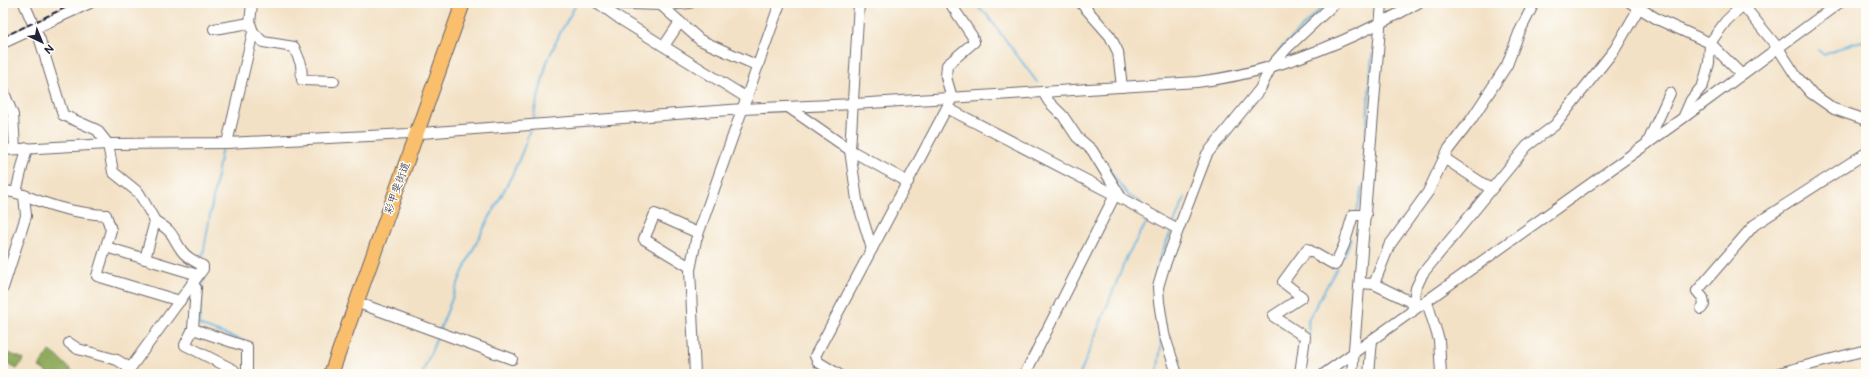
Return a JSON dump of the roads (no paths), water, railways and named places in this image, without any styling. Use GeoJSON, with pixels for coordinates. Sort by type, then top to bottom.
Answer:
{"type":"FeatureCollection","features":[{"type":"Feature","properties":{"kind":"highway","name":"彩甲斐街道"},"geometry":{"type":"LineString","coordinates":[[331,374],[455,3]]}},
{"type":"Feature","properties":{"kind":"highway","name":"彩甲斐街道"},"geometry":{"type":"LineString","coordinates":[[322,374],[463,3]]}},
{"type":"Feature","properties":{"kind":"street"},"geometry":{"type":"LineString","coordinates":[[24,3],[35,29],[63,115],[97,130],[108,144],[113,172],[140,193],[155,222],[172,232],[182,252],[189,258],[199,273],[196,288],[193,329],[185,345],[234,370],[232,374]]}},
{"type":"Feature","properties":{"kind":"street"},"geometry":{"type":"LineString","coordinates":[[3,43],[90,3]]}},
{"type":"Feature","properties":{"kind":"street"},"geometry":{"type":"LineString","coordinates":[[227,143],[252,28],[252,3]]}},
{"type":"Feature","properties":{"kind":"street"},"geometry":{"type":"LineString","coordinates":[[598,3],[661,5],[690,3]]}},
{"type":"Feature","properties":{"kind":"street"},"geometry":{"type":"LineString","coordinates":[[598,3],[620,19],[747,98]]}},
{"type":"Feature","properties":{"kind":"street"},"geometry":{"type":"LineString","coordinates":[[695,374],[690,267],[698,233],[780,3]]}},
{"type":"Feature","properties":{"kind":"street"},"geometry":{"type":"LineString","coordinates":[[859,3],[850,150],[858,200],[872,249]]}},
{"type":"Feature","properties":{"kind":"street"},"geometry":{"type":"LineString","coordinates":[[838,374],[818,362],[815,356],[952,98],[946,77],[947,65],[974,42],[972,36],[950,3]]}},
{"type":"Feature","properties":{"kind":"street"},"geometry":{"type":"LineString","coordinates":[[1081,3],[1110,36],[1118,52],[1122,87]]}},
{"type":"Feature","properties":{"kind":"street"},"geometry":{"type":"LineString","coordinates":[[1177,374],[1164,334],[1158,287],[1175,227],[1207,154],[1260,89],[1272,65],[1289,46],[1335,3]]}},
{"type":"Feature","properties":{"kind":"street"},"geometry":{"type":"LineString","coordinates":[[1352,374],[1360,283],[1360,215],[1382,3]]}},
{"type":"Feature","properties":{"kind":"street"},"geometry":{"type":"LineString","coordinates":[[3,150],[108,144],[227,143],[412,134],[743,109],[952,98],[1221,79],[1293,60],[1381,23],[1418,3]]}},
{"type":"Feature","properties":{"kind":"street"},"geometry":{"type":"LineString","coordinates":[[1374,284],[1389,246],[1428,192],[1448,150],[1471,120],[1507,65],[1519,33],[1534,3]]}},
{"type":"Feature","properties":{"kind":"street"},"geometry":{"type":"LineString","coordinates":[[1324,374],[1372,340],[1413,307],[1427,302],[1683,118],[1839,3]]}},
{"type":"Feature","properties":{"kind":"street"},"geometry":{"type":"LineString","coordinates":[[661,5],[700,40],[758,66]]}},
{"type":"Feature","properties":{"kind":"street"},"geometry":{"type":"LineString","coordinates":[[1683,118],[1691,100],[1703,85],[1709,63],[1710,43],[1726,21],[1743,5],[1778,48],[1796,76],[1810,93],[1834,109],[1866,120]]}},
{"type":"Feature","properties":{"kind":"street"},"geometry":{"type":"LineString","coordinates":[[1413,307],[1416,288],[1423,273],[1527,146],[1555,125],[1614,49],[1635,6],[1659,20],[1710,43],[1741,74]]}},
{"type":"Feature","properties":{"kind":"street"},"geometry":{"type":"LineString","coordinates":[[664,46],[680,22]]}},
{"type":"Feature","properties":{"kind":"street"},"geometry":{"type":"LineString","coordinates":[[214,29],[252,28]]}},
{"type":"Feature","properties":{"kind":"street"},"geometry":{"type":"LineString","coordinates":[[252,28],[263,42],[294,47],[301,64],[302,80],[334,81]]}},
{"type":"Feature","properties":{"kind":"street"},"geometry":{"type":"LineString","coordinates":[[1042,92],[1049,102],[1063,116],[1077,137],[1092,150],[1119,197]]}},
{"type":"Feature","properties":{"kind":"street"},"geometry":{"type":"LineString","coordinates":[[4,93],[13,115],[15,149]]}},
{"type":"Feature","properties":{"kind":"street"},"geometry":{"type":"LineString","coordinates":[[1647,144],[1670,93]]}},
{"type":"Feature","properties":{"kind":"street"},"geometry":{"type":"LineString","coordinates":[[788,107],[850,150],[908,182]]}},
{"type":"Feature","properties":{"kind":"street"},"geometry":{"type":"LineString","coordinates":[[947,108],[1175,227]]}},
{"type":"Feature","properties":{"kind":"street"},"geometry":{"type":"LineString","coordinates":[[3,288],[5,271],[26,216],[20,194],[27,148]]}},
{"type":"Feature","properties":{"kind":"street"},"geometry":{"type":"LineString","coordinates":[[1701,309],[1704,305],[1703,298],[1697,291],[1754,225],[1866,153]]}},
{"type":"Feature","properties":{"kind":"street"},"geometry":{"type":"LineString","coordinates":[[1444,158],[1491,189]]}},
{"type":"Feature","properties":{"kind":"street"},"geometry":{"type":"LineString","coordinates":[[3,190],[20,194],[53,207],[81,213],[106,215],[111,230],[97,276],[180,301]]}},
{"type":"Feature","properties":{"kind":"street"},"geometry":{"type":"LineString","coordinates":[[1025,374],[1119,197]]}},
{"type":"Feature","properties":{"kind":"street"},"geometry":{"type":"LineString","coordinates":[[690,267],[644,239],[655,214],[698,233]]}},
{"type":"Feature","properties":{"kind":"street"},"geometry":{"type":"LineString","coordinates":[[1300,374],[1306,337],[1273,316],[1302,296],[1283,282],[1307,249],[1334,265],[1360,215]]}},
{"type":"Feature","properties":{"kind":"street"},"geometry":{"type":"LineString","coordinates":[[145,259],[155,222]]}},
{"type":"Feature","properties":{"kind":"street"},"geometry":{"type":"LineString","coordinates":[[106,246],[145,259],[199,273]]}},
{"type":"Feature","properties":{"kind":"street"},"geometry":{"type":"LineString","coordinates":[[69,343],[78,348],[117,360],[128,371],[199,273]]}},
{"type":"Feature","properties":{"kind":"street"},"geometry":{"type":"LineString","coordinates":[[1360,283],[1374,284],[1413,307]]}},
{"type":"Feature","properties":{"kind":"street"},"geometry":{"type":"LineString","coordinates":[[356,302],[512,359]]}},
{"type":"Feature","properties":{"kind":"street"},"geometry":{"type":"LineString","coordinates":[[1427,302],[1439,340],[1441,374]]}},
{"type":"Feature","properties":{"kind":"street"},"geometry":{"type":"LineString","coordinates":[[193,329],[247,347],[247,374]]}},
{"type":"Feature","properties":{"kind":"street"},"geometry":{"type":"LineString","coordinates":[[1369,374],[1372,340]]}},
{"type":"Feature","properties":{"kind":"street"},"geometry":{"type":"LineString","coordinates":[[1775,374],[1866,350]]}},
{"type":"Feature","properties":{"kind":"street"},"geometry":{"type":"LineString","coordinates":[[1339,374],[1340,363]]}},
{"type":"Feature","properties":{"kind":"waterway"},"geometry":{"type":"LineString","coordinates":[[532,122],[547,62],[560,33],[577,3]]}},
{"type":"Feature","properties":{"kind":"waterway"},"geometry":{"type":"LineString","coordinates":[[973,3],[987,15],[1037,82]]}},
{"type":"Feature","properties":{"kind":"waterway"},"geometry":{"type":"LineString","coordinates":[[1278,51],[1327,3]]}},
{"type":"Feature","properties":{"kind":"waterway"},"geometry":{"type":"LineString","coordinates":[[1818,50],[1824,55],[1853,43],[1866,40]]}},
{"type":"Feature","properties":{"kind":"waterway"},"geometry":{"type":"LineString","coordinates":[[1364,162],[1372,54]]}},
{"type":"Feature","properties":{"kind":"waterway"},"geometry":{"type":"LineString","coordinates":[[440,329],[465,267],[518,162],[530,129]]}},
{"type":"Feature","properties":{"kind":"waterway"},"geometry":{"type":"LineString","coordinates":[[202,261],[222,147]]}},
{"type":"Feature","properties":{"kind":"waterway"},"geometry":{"type":"LineString","coordinates":[[1110,171],[1128,195],[1141,203]]}},
{"type":"Feature","properties":{"kind":"waterway"},"geometry":{"type":"LineString","coordinates":[[1357,212],[1362,187]]}},
{"type":"Feature","properties":{"kind":"waterway"},"geometry":{"type":"LineString","coordinates":[[1174,223],[1185,197]]}},
{"type":"Feature","properties":{"kind":"waterway"},"geometry":{"type":"LineString","coordinates":[[1080,374],[1127,256],[1150,217]]}},
{"type":"Feature","properties":{"kind":"waterway"},"geometry":{"type":"LineString","coordinates":[[1154,283],[1159,260],[1172,229]]}},
{"type":"Feature","properties":{"kind":"waterway"},"geometry":{"type":"LineString","coordinates":[[1344,256],[1351,239]]}},
{"type":"Feature","properties":{"kind":"waterway"},"geometry":{"type":"LineString","coordinates":[[1309,336],[1308,320],[1337,268]]}},
{"type":"Feature","properties":{"kind":"waterway"},"geometry":{"type":"LineString","coordinates":[[204,273],[199,325],[249,343],[250,345]]}},
{"type":"Feature","properties":{"kind":"waterway"},"geometry":{"type":"LineString","coordinates":[[422,374],[438,335]]}},
{"type":"Feature","properties":{"kind":"waterway"},"geometry":{"type":"LineString","coordinates":[[1157,374],[1161,346],[1160,335]]}},
{"type":"Feature","properties":{"kind":"railway"},"geometry":{"type":"LineString","coordinates":[[3,37],[75,3]]}}]}
